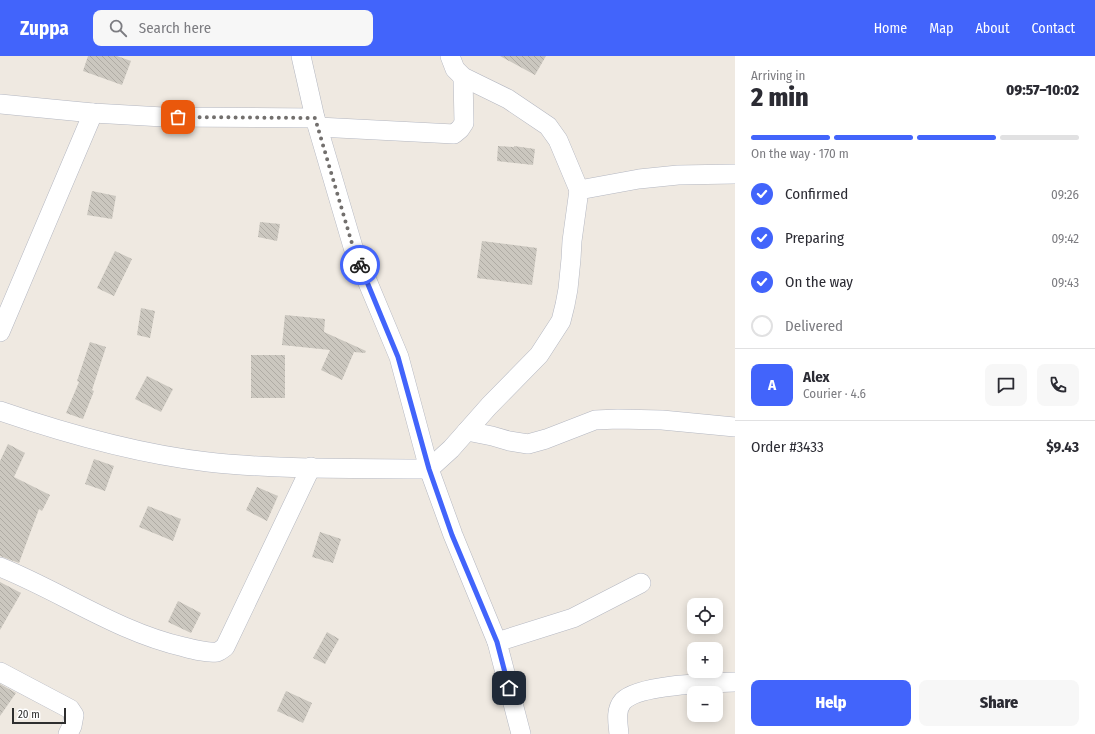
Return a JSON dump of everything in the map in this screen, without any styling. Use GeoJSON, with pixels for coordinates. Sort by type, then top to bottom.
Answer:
{"type":"FeatureCollection","features":[{"type":"Feature","properties":{"kind":"street"},"geometry":{"type":"LineString","coordinates":[[301,56],[317,123],[353,247],[398,357],[429,469],[452,535],[497,642],[521,734]]}},
{"type":"Feature","properties":{"kind":"street"},"geometry":{"type":"LineString","coordinates":[[0,411],[40,425],[148,452],[208,462],[311,467],[429,469],[451,449],[466,431],[539,355],[561,321],[568,289],[572,259],[572,241],[579,190],[558,140],[548,126],[508,99],[474,81],[463,77],[455,70],[450,56]]}},
{"type":"Feature","properties":{"kind":"street"},"geometry":{"type":"LineString","coordinates":[[0,104],[93,113],[317,123],[454,134],[464,123],[463,77]]}},
{"type":"Feature","properties":{"kind":"street"},"geometry":{"type":"LineString","coordinates":[[0,332],[93,113]]}},
{"type":"Feature","properties":{"kind":"street"},"geometry":{"type":"LineString","coordinates":[[579,190],[639,179],[678,175],[735,174]]}},
{"type":"Feature","properties":{"kind":"street"},"geometry":{"type":"LineString","coordinates":[[466,431],[528,444],[546,439],[595,420],[662,420],[735,427]]}},
{"type":"Feature","properties":{"kind":"street"},"geometry":{"type":"LineString","coordinates":[[0,567],[21,575],[105,618],[161,641],[203,652],[219,652],[224,647],[311,467]]}},
{"type":"Feature","properties":{"kind":"street"},"geometry":{"type":"LineString","coordinates":[[497,642],[573,618],[641,583]]}},
{"type":"Feature","properties":{"kind":"street"},"geometry":{"type":"LineString","coordinates":[[0,672],[70,709],[74,715],[68,734]]}},
{"type":"Feature","properties":{"kind":"street"},"geometry":{"type":"LineString","coordinates":[[619,734],[618,712],[623,701],[636,694],[662,687],[735,682]]}},
{"type":"Feature","properties":{"kind":"building"},"geometry":{"type":"Polygon","coordinates":[[[88,56],[117,56],[131,61],[122,85],[83,71],[88,56]]]}},
{"type":"Feature","properties":{"kind":"building"},"geometry":{"type":"Polygon","coordinates":[[[500,56],[546,56],[535,75],[500,56]]]}},
{"type":"Feature","properties":{"kind":"building"},"geometry":{"type":"Polygon","coordinates":[[[498,146],[514,146],[535,149],[533,165],[497,161],[498,146]]]}},
{"type":"Feature","properties":{"kind":"building"},"geometry":{"type":"Polygon","coordinates":[[[92,191],[116,196],[112,219],[87,215],[92,191]]]}},
{"type":"Feature","properties":{"kind":"building"},"geometry":{"type":"Polygon","coordinates":[[[260,222],[280,224],[277,241],[258,237],[260,222]]]}},
{"type":"Feature","properties":{"kind":"building"},"geometry":{"type":"Polygon","coordinates":[[[482,241],[537,248],[532,285],[477,278],[482,241]]]}},
{"type":"Feature","properties":{"kind":"building"},"geometry":{"type":"Polygon","coordinates":[[[115,251],[132,259],[114,296],[97,288],[115,251]]]}},
{"type":"Feature","properties":{"kind":"building"},"geometry":{"type":"Polygon","coordinates":[[[141,308],[155,311],[150,338],[137,335],[141,308]]]}},
{"type":"Feature","properties":{"kind":"building"},"geometry":{"type":"Polygon","coordinates":[[[285,315],[325,319],[324,332],[366,351],[365,353],[354,352],[342,380],[321,370],[330,350],[282,345],[285,315]]]}},
{"type":"Feature","properties":{"kind":"building"},"geometry":{"type":"Polygon","coordinates":[[[90,342],[106,347],[92,390],[94,391],[83,419],[66,413],[79,382],[77,381],[90,342]]]}},
{"type":"Feature","properties":{"kind":"building"},"geometry":{"type":"Polygon","coordinates":[[[251,355],[285,355],[285,398],[251,398],[251,355]]]}},
{"type":"Feature","properties":{"kind":"building"},"geometry":{"type":"Polygon","coordinates":[[[147,376],[173,389],[161,412],[135,399],[147,376]]]}},
{"type":"Feature","properties":{"kind":"building"},"geometry":{"type":"Polygon","coordinates":[[[8,444],[25,453],[14,477],[50,495],[42,511],[39,509],[19,563],[0,556],[0,461],[8,444]]]}},
{"type":"Feature","properties":{"kind":"building"},"geometry":{"type":"Polygon","coordinates":[[[94,459],[114,466],[105,491],[85,484],[94,459]]]}},
{"type":"Feature","properties":{"kind":"building"},"geometry":{"type":"Polygon","coordinates":[[[257,487],[278,496],[267,521],[246,510],[257,487]]]}},
{"type":"Feature","properties":{"kind":"building"},"geometry":{"type":"Polygon","coordinates":[[[148,506],[181,519],[173,541],[139,527],[148,506]]]}},
{"type":"Feature","properties":{"kind":"building"},"geometry":{"type":"Polygon","coordinates":[[[320,532],[341,539],[333,563],[312,557],[320,532]]]}},
{"type":"Feature","properties":{"kind":"building"},"geometry":{"type":"Polygon","coordinates":[[[0,582],[21,593],[0,630],[0,582]]]}},
{"type":"Feature","properties":{"kind":"building"},"geometry":{"type":"Polygon","coordinates":[[[178,601],[201,613],[191,633],[168,622],[178,601]]]}},
{"type":"Feature","properties":{"kind":"building"},"geometry":{"type":"Polygon","coordinates":[[[327,632],[339,639],[325,664],[313,658],[327,632]]]}},
{"type":"Feature","properties":{"kind":"building"},"geometry":{"type":"Polygon","coordinates":[[[0,684],[16,693],[0,716],[0,684]]]}},
{"type":"Feature","properties":{"kind":"building"},"geometry":{"type":"Polygon","coordinates":[[[286,691],[312,703],[303,723],[277,711],[286,691]]]}},
{"type":"Feature","properties":{"kind":"way so far"},"geometry":{"type":"LineString","coordinates":[[178,117],[315,118],[353,247],[360,265]]}},
{"type":"Feature","properties":{"kind":"route"},"geometry":{"type":"LineString","coordinates":[[360,265],[398,357],[429,469],[452,535],[497,642],[509,688]]}}]}
